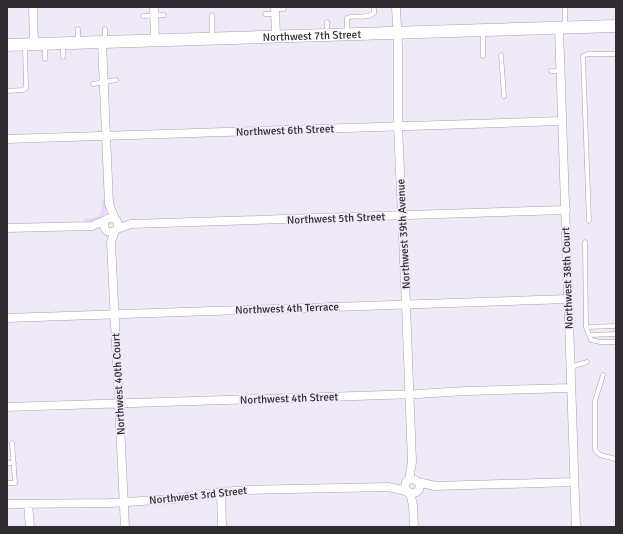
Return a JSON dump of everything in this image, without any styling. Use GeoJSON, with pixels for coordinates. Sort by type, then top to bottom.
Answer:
{"type":"FeatureCollection","features":[{"type":"Feature","properties":{"kind":"main road","name":"Northwest 7th Street"},"geometry":{"type":"LineString","coordinates":[[7,45],[212,40],[347,34],[616,26]]}},
{"type":"Feature","properties":{"kind":"street"},"geometry":{"type":"LineString","coordinates":[[33,7],[35,44]]}},
{"type":"Feature","properties":{"kind":"street","name":"Northwest 39th Avenue"},"geometry":{"type":"LineString","coordinates":[[396,7],[398,46],[398,126],[403,216],[414,527]]}},
{"type":"Feature","properties":{"kind":"street"},"geometry":{"type":"LineString","coordinates":[[275,10],[276,37]]}},
{"type":"Feature","properties":{"kind":"street"},"geometry":{"type":"LineString","coordinates":[[154,11],[154,41]]}},
{"type":"Feature","properties":{"kind":"street","name":"Northwest 38th Court"},"geometry":{"type":"LineString","coordinates":[[562,28],[560,71],[576,527]]}},
{"type":"Feature","properties":{"kind":"street","name":"Northwest 40th Court"},"geometry":{"type":"LineString","coordinates":[[104,42],[103,83],[110,204],[109,227],[115,314],[125,527]]}},
{"type":"Feature","properties":{"kind":"street","name":"Northwest 6th Street"},"geometry":{"type":"LineString","coordinates":[[7,139],[562,121]]}},
{"type":"Feature","properties":{"kind":"street","name":"Northwest 40th Court"},"geometry":{"type":"LineString","coordinates":[[109,227],[118,225],[110,204]]}},
{"type":"Feature","properties":{"kind":"street","name":"Northwest 5th Street"},"geometry":{"type":"LineString","coordinates":[[109,227],[131,224],[566,210]]}},
{"type":"Feature","properties":{"kind":"street","name":"Northwest 5th Street"},"geometry":{"type":"LineString","coordinates":[[115,219],[131,224]]}},
{"type":"Feature","properties":{"kind":"street"},"geometry":{"type":"LineString","coordinates":[[7,228],[109,227]]}},
{"type":"Feature","properties":{"kind":"street","name":"Northwest 4th Terrace"},"geometry":{"type":"LineString","coordinates":[[7,318],[568,299]]}},
{"type":"Feature","properties":{"kind":"street","name":"Northwest 4th Street"},"geometry":{"type":"LineString","coordinates":[[7,407],[571,388]]}},
{"type":"Feature","properties":{"kind":"street","name":"Northwest 3rd Street"},"geometry":{"type":"LineString","coordinates":[[7,504],[123,502],[183,498],[221,492],[248,490],[388,487],[402,490],[413,487],[574,482]]}},
{"type":"Feature","properties":{"kind":"street"},"geometry":{"type":"LineString","coordinates":[[221,492],[222,527]]}},
{"type":"Feature","properties":{"kind":"street"},"geometry":{"type":"LineString","coordinates":[[28,504],[30,527]]}},
{"type":"Feature","properties":{"kind":"lane"},"geometry":{"type":"LineString","coordinates":[[347,34],[347,18],[349,16],[370,16],[374,13],[374,7]]}},
{"type":"Feature","properties":{"kind":"lane"},"geometry":{"type":"LineString","coordinates":[[562,28],[565,7]]}},
{"type":"Feature","properties":{"kind":"lane"},"geometry":{"type":"LineString","coordinates":[[266,14],[275,10],[284,9]]}},
{"type":"Feature","properties":{"kind":"lane"},"geometry":{"type":"LineString","coordinates":[[144,16],[154,11],[164,15]]}},
{"type":"Feature","properties":{"kind":"lane"},"geometry":{"type":"LineString","coordinates":[[212,15],[212,40]]}},
{"type":"Feature","properties":{"kind":"lane"},"geometry":{"type":"LineString","coordinates":[[327,22],[327,35]]}},
{"type":"Feature","properties":{"kind":"lane"},"geometry":{"type":"LineString","coordinates":[[78,29],[78,43]]}},
{"type":"Feature","properties":{"kind":"lane"},"geometry":{"type":"LineString","coordinates":[[104,42],[105,29]]}},
{"type":"Feature","properties":{"kind":"lane"},"geometry":{"type":"LineString","coordinates":[[483,30],[483,56]]}},
{"type":"Feature","properties":{"kind":"lane"},"geometry":{"type":"LineString","coordinates":[[35,44],[45,59]]}},
{"type":"Feature","properties":{"kind":"lane"},"geometry":{"type":"LineString","coordinates":[[7,91],[23,90],[26,88],[35,44]]}},
{"type":"Feature","properties":{"kind":"lane"},"geometry":{"type":"LineString","coordinates":[[63,44],[63,57]]}},
{"type":"Feature","properties":{"kind":"lane"},"geometry":{"type":"LineString","coordinates":[[589,221],[583,56],[588,54],[616,54]]}},
{"type":"Feature","properties":{"kind":"lane"},"geometry":{"type":"LineString","coordinates":[[502,55],[504,96]]}},
{"type":"Feature","properties":{"kind":"lane"},"geometry":{"type":"LineString","coordinates":[[551,71],[560,71]]}},
{"type":"Feature","properties":{"kind":"lane"},"geometry":{"type":"LineString","coordinates":[[93,84],[116,80]]}},
{"type":"Feature","properties":{"kind":"lane"},"geometry":{"type":"LineString","coordinates":[[585,242],[586,327],[591,340],[600,342],[616,342]]}},
{"type":"Feature","properties":{"kind":"lane"},"geometry":{"type":"LineString","coordinates":[[586,327],[616,326]]}},
{"type":"Feature","properties":{"kind":"lane"},"geometry":{"type":"LineString","coordinates":[[589,335],[616,334]]}},
{"type":"Feature","properties":{"kind":"lane"},"geometry":{"type":"LineString","coordinates":[[570,367],[587,362]]}},
{"type":"Feature","properties":{"kind":"lane"},"geometry":{"type":"LineString","coordinates":[[604,375],[595,401],[596,450],[600,455],[616,459]]}},
{"type":"Feature","properties":{"kind":"lane"},"geometry":{"type":"LineString","coordinates":[[7,483],[15,483],[12,443]]}},
{"type":"Feature","properties":{"kind":"lane"},"geometry":{"type":"LineString","coordinates":[[7,463],[14,463]]}},
{"type":"Feature","properties":{"kind":"shaded area"},"geometry":{"type":"Polygon","coordinates":[[[102,200],[106,200],[103,217],[98,220],[84,223],[84,219],[97,217],[101,213],[102,200]]]}}]}
